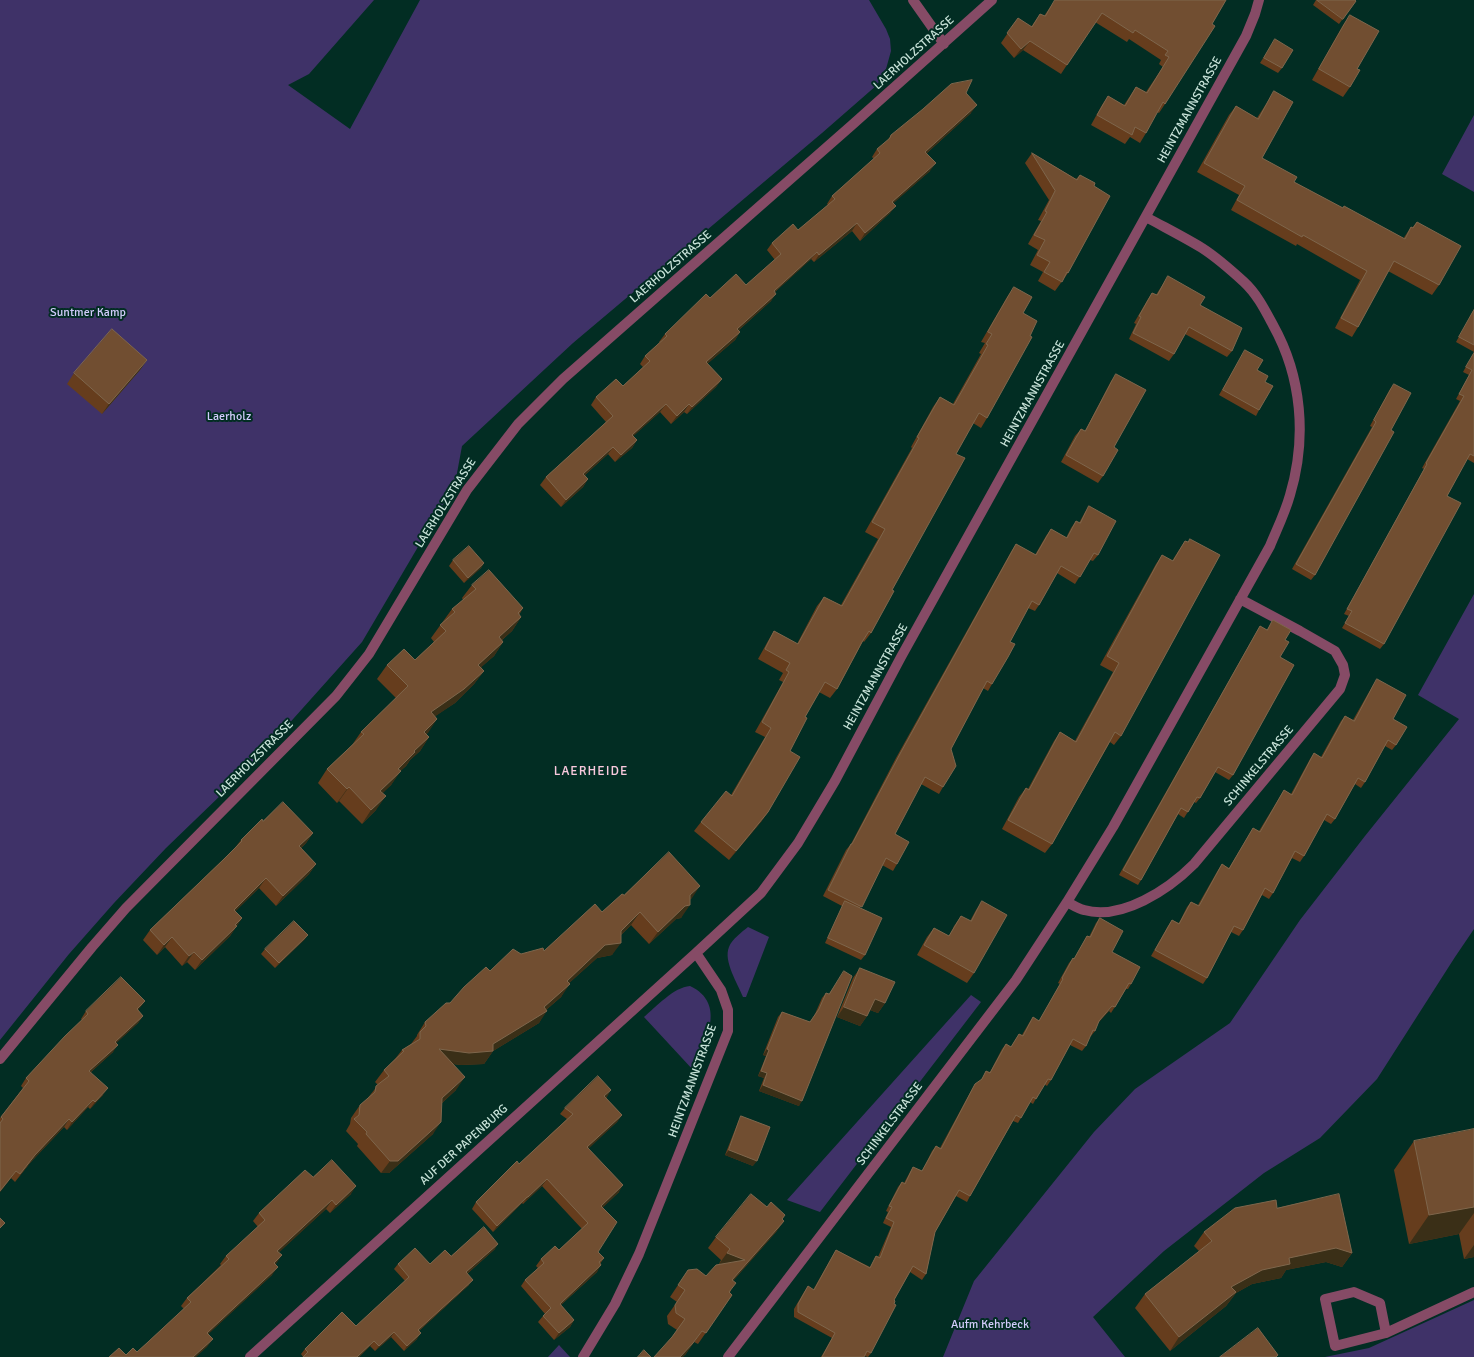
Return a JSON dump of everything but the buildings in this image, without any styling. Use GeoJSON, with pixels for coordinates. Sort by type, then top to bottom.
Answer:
{"type":"FeatureCollection","features":[{"type":"Feature","properties":{"kind":"street"},"geometry":{"type":"LineString","coordinates":[[914,0],[944,44]]}},
{"type":"Feature","properties":{"kind":"street","name":"LAERHOLZSTRASSE"},"geometry":{"type":"LineString","coordinates":[[0,1060],[92,947],[126,908],[336,696],[370,654],[467,490],[518,424],[563,379],[992,0]]}},
{"type":"Feature","properties":{"kind":"street","name":"HEINTZMANNSTRASSE"},"geometry":{"type":"LineString","coordinates":[[583,1357],[615,1304],[639,1254],[728,1031],[728,1010],[721,990],[696,953],[761,893],[798,843],[835,781],[901,657],[1246,36],[1256,14],[1259,0]]}},
{"type":"Feature","properties":{"kind":"street","name":"SCHINKELSTRASSE"},"geometry":{"type":"LineString","coordinates":[[728,1357],[1016,980],[1068,902],[1113,827],[1270,546],[1287,504],[1298,460],[1301,430],[1293,374],[1283,343],[1262,304],[1245,283],[1203,249],[1146,217]]}},
{"type":"Feature","properties":{"kind":"street","name":"SCHINKELSTRASSE"},"geometry":{"type":"LineString","coordinates":[[1068,902],[1083,910],[1094,912],[1117,910],[1148,899],[1180,878],[1194,864],[1340,689],[1345,675],[1343,664],[1335,651],[1240,599]]}},
{"type":"Feature","properties":{"kind":"street","name":"AUF DER PAPENBURG"},"geometry":{"type":"LineString","coordinates":[[250,1357],[696,953]]}},
{"type":"Feature","properties":{"kind":"street"},"geometry":{"type":"LineString","coordinates":[[1386,1333],[1380,1303],[1354,1292],[1325,1299],[1335,1346],[1386,1333],[1474,1292]]}},
{"type":"Feature","properties":{"kind":"green space","name":"Laerholz"},"geometry":{"type":"Polygon","coordinates":[[[0,0],[374,0],[309,74],[288,85],[350,129],[420,0],[869,0],[886,29],[890,39],[891,51],[886,69],[877,85],[573,343],[462,446],[455,484],[362,642],[251,766],[166,848],[114,903],[69,954],[0,1040],[0,0]]]}},
{"type":"Feature","properties":{"kind":"green space"},"geometry":{"type":"Polygon","coordinates":[[[1474,115],[1474,192],[1442,174],[1474,115]]]}},
{"type":"Feature","properties":{"kind":"green space","name":"Aufm Kehrbeck"},"geometry":{"type":"Polygon","coordinates":[[[1474,594],[1474,929],[1377,1079],[1320,1138],[1264,1173],[1164,1251],[1093,1317],[1125,1357],[943,1357],[974,1281],[1094,1132],[1135,1089],[1230,1023],[1300,920],[1459,719],[1418,695],[1474,594]]]}},
{"type":"Feature","properties":{"kind":"green space"},"geometry":{"type":"Polygon","coordinates":[[[748,927],[769,937],[746,997],[743,997],[729,966],[728,953],[732,941],[748,927]]]}},
{"type":"Feature","properties":{"kind":"green space"},"geometry":{"type":"Polygon","coordinates":[[[690,986],[701,994],[708,1003],[711,1013],[707,1037],[694,1071],[644,1017],[672,994],[684,987],[690,986]]]}},
{"type":"Feature","properties":{"kind":"green space"},"geometry":{"type":"Polygon","coordinates":[[[971,995],[981,1002],[820,1212],[787,1200],[971,995]]]}},
{"type":"Feature","properties":{"kind":"green space"},"geometry":{"type":"Polygon","coordinates":[[[1474,1300],[1474,1357],[1325,1357],[1369,1348],[1474,1300]]]}},
{"type":"Feature","properties":{"kind":"green space"},"geometry":{"type":"Polygon","coordinates":[[[559,1345],[570,1357],[548,1357],[559,1345]]]}},
{"type":"Feature","properties":{"kind":"district","name":"LAERHEIDE"},"geometry":{"type":"Point","coordinates":[591,772]}},
{"type":"Feature","properties":{"kind":"park label","name":"Suntmer Kamp"},"geometry":{"type":"Point","coordinates":[88,313]}}]}
